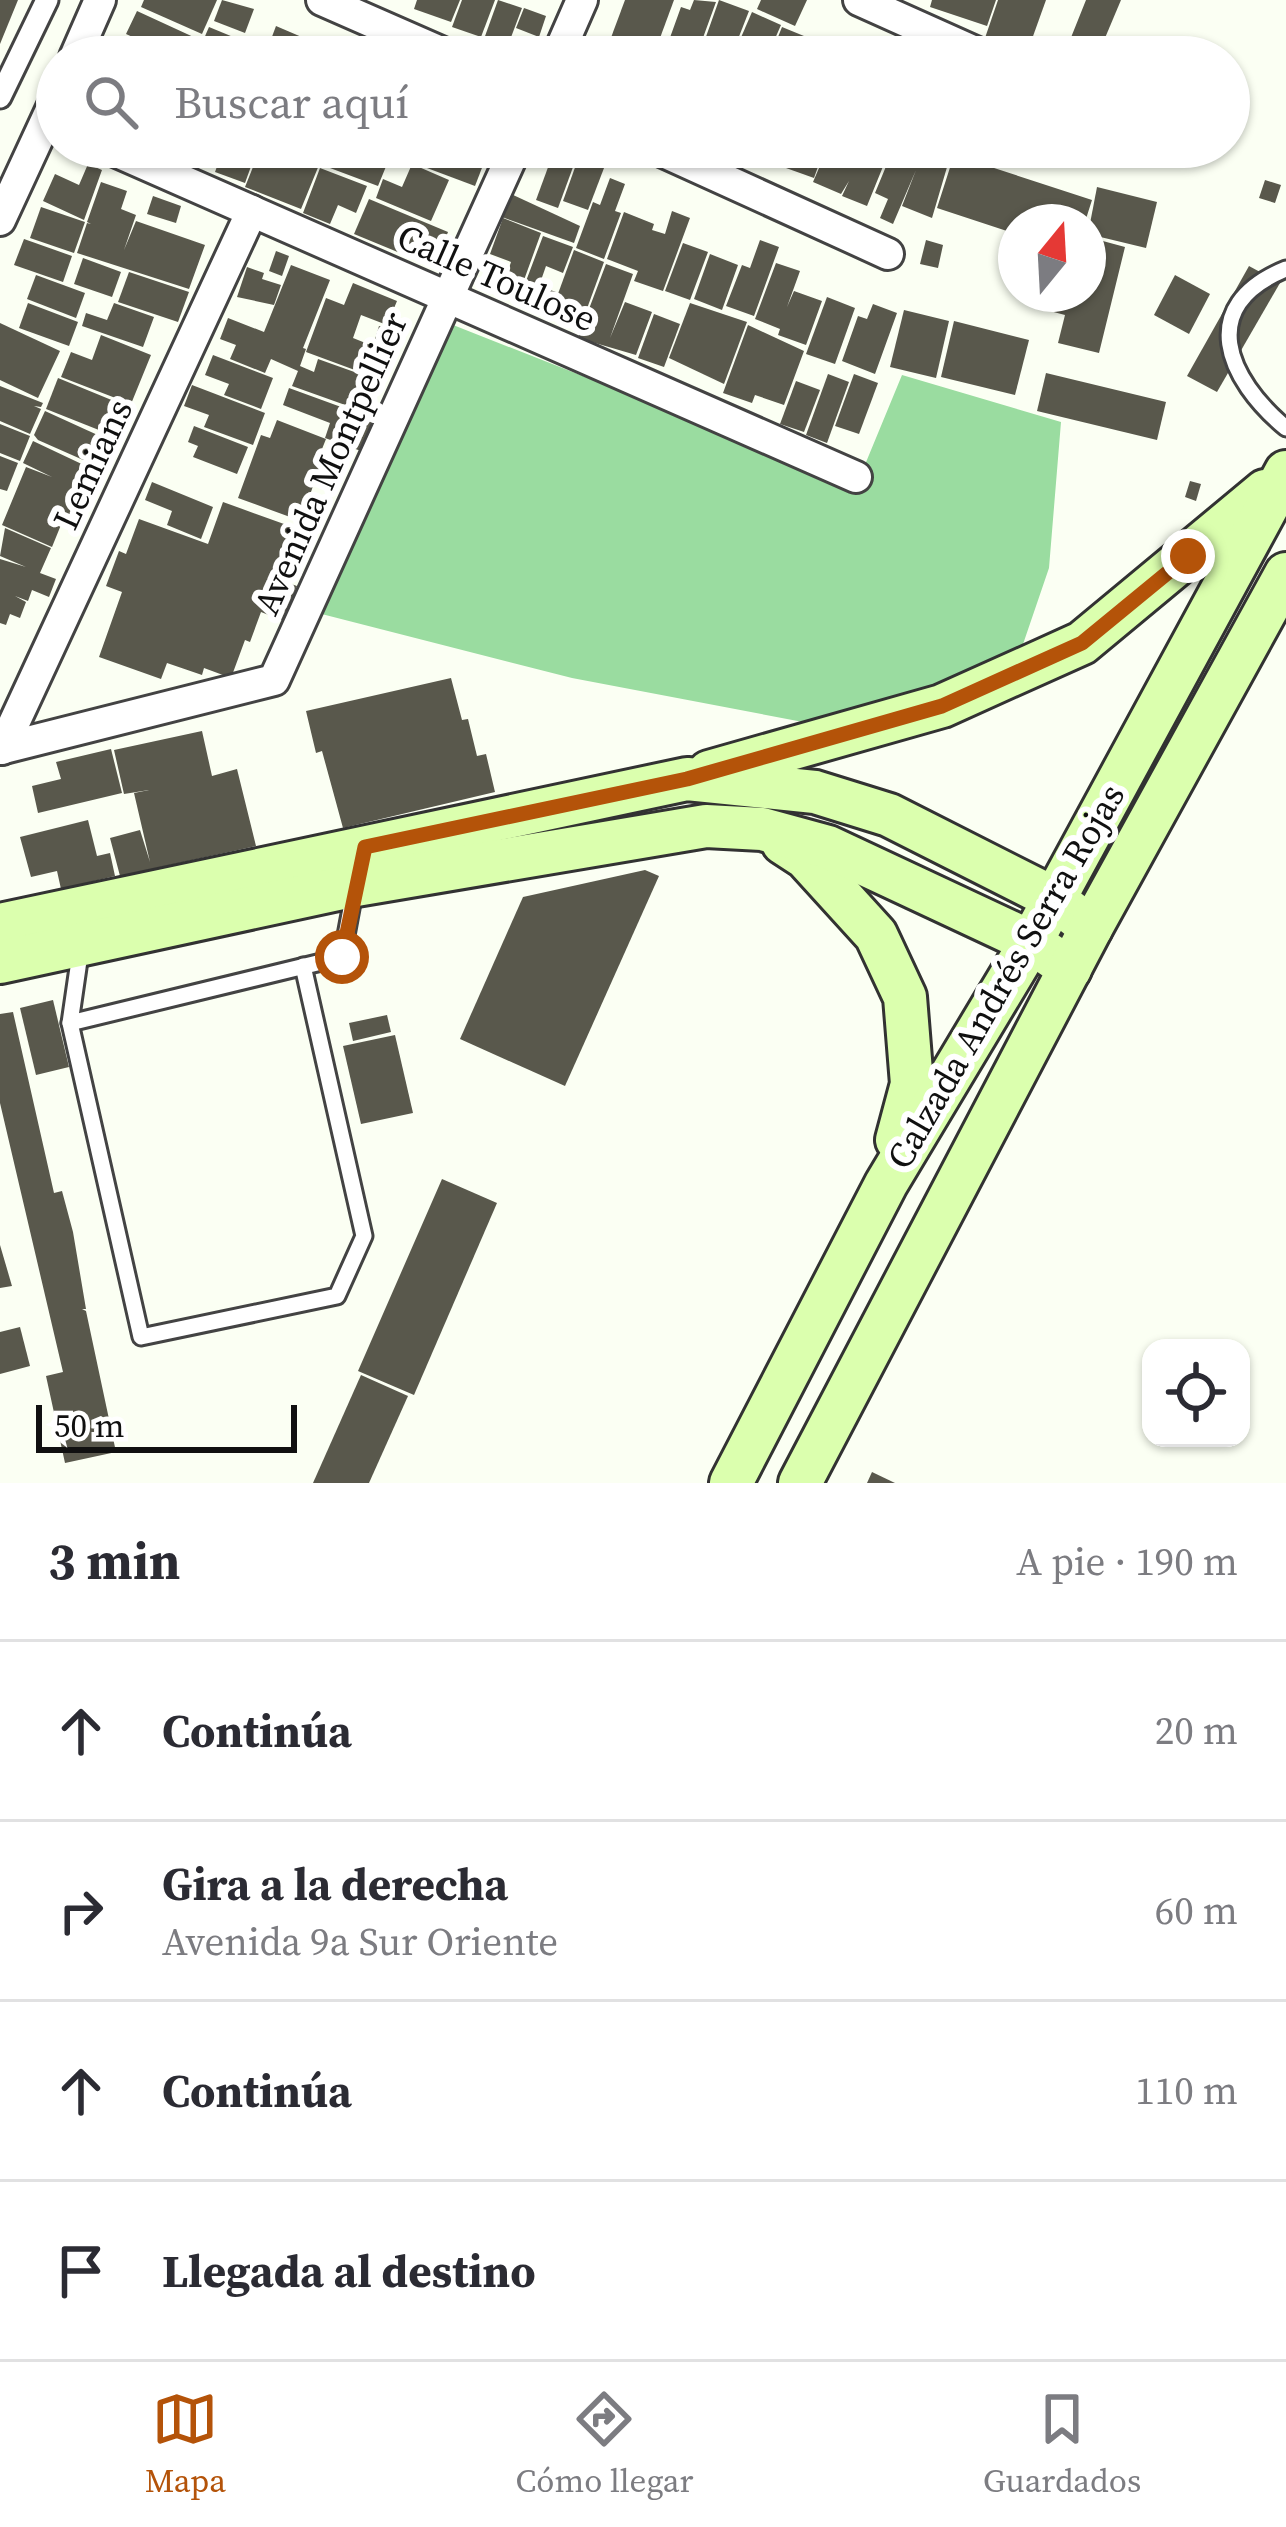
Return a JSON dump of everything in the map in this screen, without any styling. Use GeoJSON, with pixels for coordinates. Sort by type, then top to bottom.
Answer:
{"type":"FeatureCollection","features":[{"type":"Feature","properties":{"kind":"main road"},"geometry":{"type":"LineString","coordinates":[[0,962],[82,944],[942,706],[1082,643],[1283,476]]}},
{"type":"Feature","properties":{"kind":"main road","name":"Calzada Andrés Serra Rojas"},"geometry":{"type":"LineString","coordinates":[[731,1483],[886,1184],[1031,942],[1283,476]]}},
{"type":"Feature","properties":{"kind":"main road","name":"Calzada Andrés Serra Rojas"},"geometry":{"type":"LineString","coordinates":[[800,1483],[1091,928],[1286,574]]}},
{"type":"Feature","properties":{"kind":"main road"},"geometry":{"type":"LineString","coordinates":[[687,779],[815,792],[889,815],[1053,898],[1091,928]]}},
{"type":"Feature","properties":{"kind":"main road"},"geometry":{"type":"LineString","coordinates":[[0,925],[360,866],[706,826],[762,829],[828,847],[1031,942],[1070,969]]}},
{"type":"Feature","properties":{"kind":"main road"},"geometry":{"type":"LineString","coordinates":[[762,829],[806,858],[876,935],[905,997],[912,1084],[886,1184]]}},
{"type":"Feature","properties":{"kind":"street"},"geometry":{"type":"LineString","coordinates":[[0,97],[47,0]]}},
{"type":"Feature","properties":{"kind":"street"},"geometry":{"type":"LineString","coordinates":[[84,36],[100,0]]}},
{"type":"Feature","properties":{"kind":"street"},"geometry":{"type":"LineString","coordinates":[[322,0],[404,36]]}},
{"type":"Feature","properties":{"kind":"street"},"geometry":{"type":"LineString","coordinates":[[566,36],[582,0]]}},
{"type":"Feature","properties":{"kind":"street"},"geometry":{"type":"LineString","coordinates":[[860,0],[940,36]]}},
{"type":"Feature","properties":{"kind":"street"},"geometry":{"type":"LineString","coordinates":[[0,220],[36,148]]}},
{"type":"Feature","properties":{"kind":"street","name":"Calle Toulose"},"geometry":{"type":"LineString","coordinates":[[153,168],[856,477]]}},
{"type":"Feature","properties":{"kind":"street","name":"Avenida Montpellier"},"geometry":{"type":"LineString","coordinates":[[1,749],[274,680],[507,168]]}},
{"type":"Feature","properties":{"kind":"street"},"geometry":{"type":"LineString","coordinates":[[698,168],[888,254]]}},
{"type":"Feature","properties":{"kind":"street","name":"Lemians"},"geometry":{"type":"LineString","coordinates":[[1,749],[252,212]]}},
{"type":"Feature","properties":{"kind":"lane"},"geometry":{"type":"LineString","coordinates":[[1286,269],[1259,280],[1240,302],[1229,330],[1232,365],[1259,406],[1286,428]]}},
{"type":"Feature","properties":{"kind":"lane"},"geometry":{"type":"LineString","coordinates":[[70,1023],[342,957],[360,866]]}},
{"type":"Feature","properties":{"kind":"lane"},"geometry":{"type":"LineString","coordinates":[[82,944],[70,1023],[141,1337],[337,1296],[364,1236],[303,966]]}},
{"type":"Feature","properties":{"kind":"green space"},"geometry":{"type":"Polygon","coordinates":[[[443,321],[857,484],[902,375],[1061,422],[1049,568],[1020,653],[935,693],[824,726],[572,678],[306,610],[443,321]]]}},
{"type":"Feature","properties":{"kind":"building"},"geometry":{"type":"Polygon","coordinates":[[[0,0],[18,0],[0,44],[0,0]]]}},
{"type":"Feature","properties":{"kind":"building"},"geometry":{"type":"Polygon","coordinates":[[[144,0],[217,0],[202,34],[141,7],[144,0]]]}},
{"type":"Feature","properties":{"kind":"building"},"geometry":{"type":"Polygon","coordinates":[[[222,0],[254,9],[245,33],[214,21],[222,0]]]}},
{"type":"Feature","properties":{"kind":"building"},"geometry":{"type":"Polygon","coordinates":[[[417,0],[460,0],[451,22],[414,9],[417,0]]]}},
{"type":"Feature","properties":{"kind":"building"},"geometry":{"type":"Polygon","coordinates":[[[462,0],[495,0],[481,36],[452,27],[462,0]]]}},
{"type":"Feature","properties":{"kind":"building"},"geometry":{"type":"Polygon","coordinates":[[[498,0],[522,8],[512,36],[485,36],[498,0]]]}},
{"type":"Feature","properties":{"kind":"building"},"geometry":{"type":"Polygon","coordinates":[[[625,0],[674,0],[661,36],[612,36],[625,0]]]}},
{"type":"Feature","properties":{"kind":"building"},"geometry":{"type":"Polygon","coordinates":[[[694,0],[716,2],[704,36],[671,36],[681,7],[690,10],[694,0]]]}},
{"type":"Feature","properties":{"kind":"building"},"geometry":{"type":"Polygon","coordinates":[[[719,0],[749,11],[739,36],[706,36],[719,0]]]}},
{"type":"Feature","properties":{"kind":"building"},"geometry":{"type":"Polygon","coordinates":[[[761,0],[807,0],[795,26],[757,9],[761,0]]]}},
{"type":"Feature","properties":{"kind":"building"},"geometry":{"type":"Polygon","coordinates":[[[932,0],[996,0],[987,26],[930,7],[932,0]]]}},
{"type":"Feature","properties":{"kind":"building"},"geometry":{"type":"Polygon","coordinates":[[[998,0],[1046,0],[1033,36],[986,36],[998,0]]]}},
{"type":"Feature","properties":{"kind":"building"},"geometry":{"type":"Polygon","coordinates":[[[1086,0],[1121,0],[1106,36],[1072,36],[1086,0]]]}},
{"type":"Feature","properties":{"kind":"building"},"geometry":{"type":"Polygon","coordinates":[[[524,8],[546,16],[539,36],[516,28],[524,8]]]}},
{"type":"Feature","properties":{"kind":"building"},"geometry":{"type":"Polygon","coordinates":[[[137,11],[191,36],[130,36],[126,34],[137,11]]]}},
{"type":"Feature","properties":{"kind":"building"},"geometry":{"type":"Polygon","coordinates":[[[752,12],[781,25],[776,36],[742,36],[752,12]]]}},
{"type":"Feature","properties":{"kind":"building"},"geometry":{"type":"Polygon","coordinates":[[[276,26],[299,36],[272,36],[276,26]]]}},
{"type":"Feature","properties":{"kind":"building"},"geometry":{"type":"Polygon","coordinates":[[[209,27],[231,36],[205,36],[209,27]]]}},
{"type":"Feature","properties":{"kind":"building"},"geometry":{"type":"Polygon","coordinates":[[[782,27],[804,36],[778,36],[782,27]]]}},
{"type":"Feature","properties":{"kind":"building"},"geometry":{"type":"Polygon","coordinates":[[[86,168],[102,170],[84,220],[43,201],[55,174],[79,185],[86,168]]]}},
{"type":"Feature","properties":{"kind":"building"},"geometry":{"type":"Polygon","coordinates":[[[216,168],[250,168],[245,183],[215,172],[216,168]]]}},
{"type":"Feature","properties":{"kind":"building"},"geometry":{"type":"Polygon","coordinates":[[[253,168],[318,168],[301,209],[245,187],[253,168]]]}},
{"type":"Feature","properties":{"kind":"building"},"geometry":{"type":"Polygon","coordinates":[[[320,168],[367,186],[356,213],[338,205],[330,224],[303,213],[320,168]]]}},
{"type":"Feature","properties":{"kind":"building"},"geometry":{"type":"Polygon","coordinates":[[[330,168],[385,168],[378,186],[330,168]]]}},
{"type":"Feature","properties":{"kind":"building"},"geometry":{"type":"Polygon","coordinates":[[[410,168],[449,180],[431,221],[376,198],[383,179],[402,187],[410,168]]]}},
{"type":"Feature","properties":{"kind":"building"},"geometry":{"type":"Polygon","coordinates":[[[427,168],[482,168],[475,186],[427,168]]]}},
{"type":"Feature","properties":{"kind":"building"},"geometry":{"type":"Polygon","coordinates":[[[548,168],[573,168],[558,208],[536,200],[548,168]]]}},
{"type":"Feature","properties":{"kind":"building"},"geometry":{"type":"Polygon","coordinates":[[[575,168],[604,168],[588,210],[563,201],[575,168]]]}},
{"type":"Feature","properties":{"kind":"building"},"geometry":{"type":"Polygon","coordinates":[[[786,168],[818,168],[814,178],[786,168]]]}},
{"type":"Feature","properties":{"kind":"building"},"geometry":{"type":"Polygon","coordinates":[[[819,168],[882,168],[867,206],[842,196],[849,181],[841,194],[813,182],[819,168]]]}},
{"type":"Feature","properties":{"kind":"building"},"geometry":{"type":"Polygon","coordinates":[[[885,168],[947,168],[932,218],[902,206],[916,170],[893,224],[880,218],[888,199],[875,193],[885,168]]]}},
{"type":"Feature","properties":{"kind":"building"},"geometry":{"type":"Polygon","coordinates":[[[950,168],[994,168],[1092,200],[1091,204],[998,204],[998,228],[937,208],[950,168]]]}},
{"type":"Feature","properties":{"kind":"building"},"geometry":{"type":"Polygon","coordinates":[[[610,178],[625,184],[615,211],[621,213],[604,259],[576,248],[593,202],[600,205],[610,178]]]}},
{"type":"Feature","properties":{"kind":"building"},"geometry":{"type":"Polygon","coordinates":[[[1265,180],[1281,185],[1275,203],[1259,198],[1265,180]]]}},
{"type":"Feature","properties":{"kind":"building"},"geometry":{"type":"Polygon","coordinates":[[[101,182],[127,191],[121,209],[136,215],[124,250],[136,221],[205,245],[189,289],[77,253],[87,223],[91,224],[87,222],[101,182]]]}},
{"type":"Feature","properties":{"kind":"building"},"geometry":{"type":"Polygon","coordinates":[[[1097,187],[1157,202],[1146,248],[1106,238],[1106,204],[1094,204],[1097,187]]]}},
{"type":"Feature","properties":{"kind":"building"},"geometry":{"type":"Polygon","coordinates":[[[511,194],[580,226],[574,243],[502,217],[511,194]]]}},
{"type":"Feature","properties":{"kind":"building"},"geometry":{"type":"Polygon","coordinates":[[[153,196],[181,206],[176,223],[147,214],[153,196]]]}},
{"type":"Feature","properties":{"kind":"building"},"geometry":{"type":"Polygon","coordinates":[[[369,199],[448,232],[434,267],[354,234],[369,199]]]}},
{"type":"Feature","properties":{"kind":"building"},"geometry":{"type":"Polygon","coordinates":[[[41,207],[85,222],[74,253],[30,238],[41,207]]]}},
{"type":"Feature","properties":{"kind":"building"},"geometry":{"type":"Polygon","coordinates":[[[672,211],[690,218],[663,291],[634,281],[638,271],[607,259],[624,212],[654,224],[652,230],[665,234],[672,211]]]}},
{"type":"Feature","properties":{"kind":"building"},"geometry":{"type":"Polygon","coordinates":[[[503,218],[541,233],[524,280],[507,274],[511,262],[490,254],[503,218]]]}},
{"type":"Feature","properties":{"kind":"building"},"geometry":{"type":"Polygon","coordinates":[[[543,236],[573,247],[563,273],[546,266],[539,286],[556,292],[547,316],[517,305],[543,236]]]}},
{"type":"Feature","properties":{"kind":"building"},"geometry":{"type":"Polygon","coordinates":[[[24,239],[72,256],[63,282],[14,265],[24,239]]]}},
{"type":"Feature","properties":{"kind":"building"},"geometry":{"type":"Polygon","coordinates":[[[760,240],[779,247],[754,316],[726,306],[742,265],[750,268],[760,240]]]}},
{"type":"Feature","properties":{"kind":"building"},"geometry":{"type":"Polygon","coordinates":[[[926,240],[943,245],[938,268],[920,264],[926,240]]]}},
{"type":"Feature","properties":{"kind":"building"},"geometry":{"type":"Polygon","coordinates":[[[1106,242],[1125,247],[1099,353],[1058,343],[1065,315],[1054,312],[1106,312],[1106,242]]]}},
{"type":"Feature","properties":{"kind":"building"},"geometry":{"type":"Polygon","coordinates":[[[683,243],[708,252],[690,300],[665,291],[683,243]]]}},
{"type":"Feature","properties":{"kind":"building"},"geometry":{"type":"Polygon","coordinates":[[[574,250],[604,262],[585,314],[555,302],[574,250]]]}},
{"type":"Feature","properties":{"kind":"building"},"geometry":{"type":"Polygon","coordinates":[[[276,251],[289,256],[282,276],[269,271],[276,251]]]}},
{"type":"Feature","properties":{"kind":"building"},"geometry":{"type":"Polygon","coordinates":[[[710,254],[738,265],[722,310],[694,299],[710,254]]]}},
{"type":"Feature","properties":{"kind":"building"},"geometry":{"type":"Polygon","coordinates":[[[83,258],[121,272],[112,297],[74,284],[83,258]]]}},
{"type":"Feature","properties":{"kind":"building"},"geometry":{"type":"Polygon","coordinates":[[[776,263],[800,271],[787,307],[794,291],[822,301],[806,345],[778,335],[780,329],[755,319],[776,263]]]}},
{"type":"Feature","properties":{"kind":"building"},"geometry":{"type":"Polygon","coordinates":[[[606,264],[633,274],[610,338],[625,302],[652,312],[636,355],[578,338],[606,264]]]}},
{"type":"Feature","properties":{"kind":"building"},"geometry":{"type":"Polygon","coordinates":[[[291,265],[330,280],[300,366],[314,372],[318,359],[374,379],[368,396],[354,391],[348,406],[292,386],[298,371],[271,359],[265,373],[230,359],[236,345],[220,339],[228,318],[264,332],[291,265]]]}},
{"type":"Feature","properties":{"kind":"building"},"geometry":{"type":"Polygon","coordinates":[[[1249,266],[1280,283],[1217,392],[1187,376],[1249,266]]]}},
{"type":"Feature","properties":{"kind":"building"},"geometry":{"type":"Polygon","coordinates":[[[247,267],[281,285],[274,305],[237,297],[247,267]]]}},
{"type":"Feature","properties":{"kind":"building"},"geometry":{"type":"Polygon","coordinates":[[[129,272],[189,292],[178,322],[118,302],[129,272]]]}},
{"type":"Feature","properties":{"kind":"building"},"geometry":{"type":"Polygon","coordinates":[[[36,275],[85,293],[76,318],[27,299],[36,275]]]}},
{"type":"Feature","properties":{"kind":"building"},"geometry":{"type":"Polygon","coordinates":[[[1175,275],[1210,294],[1189,334],[1154,315],[1175,275]]]}},
{"type":"Feature","properties":{"kind":"building"},"geometry":{"type":"Polygon","coordinates":[[[353,283],[397,301],[387,325],[361,315],[353,338],[373,346],[379,326],[401,333],[390,365],[377,361],[371,376],[306,352],[326,298],[344,305],[353,283]]]}},
{"type":"Feature","properties":{"kind":"building"},"geometry":{"type":"Polygon","coordinates":[[[827,297],[855,308],[835,364],[806,354],[827,297]]]}},
{"type":"Feature","properties":{"kind":"building"},"geometry":{"type":"Polygon","coordinates":[[[28,303],[78,322],[69,346],[19,328],[28,303]]]}},
{"type":"Feature","properties":{"kind":"building"},"geometry":{"type":"Polygon","coordinates":[[[114,303],[154,317],[143,347],[82,326],[86,313],[107,320],[114,303]]]}},
{"type":"Feature","properties":{"kind":"building"},"geometry":{"type":"Polygon","coordinates":[[[690,303],[747,322],[724,384],[669,358],[690,303]]]}},
{"type":"Feature","properties":{"kind":"building"},"geometry":{"type":"Polygon","coordinates":[[[873,304],[897,313],[875,374],[842,361],[858,316],[867,319],[873,304]]]}},
{"type":"Feature","properties":{"kind":"building"},"geometry":{"type":"Polygon","coordinates":[[[904,310],[949,321],[936,378],[890,367],[904,310]]]}},
{"type":"Feature","properties":{"kind":"building"},"geometry":{"type":"Polygon","coordinates":[[[654,314],[680,324],[664,367],[638,358],[654,314]]]}},
{"type":"Feature","properties":{"kind":"building"},"geometry":{"type":"Polygon","coordinates":[[[954,321],[1029,340],[1015,395],[941,377],[954,321]]]}},
{"type":"Feature","properties":{"kind":"building"},"geometry":{"type":"Polygon","coordinates":[[[0,323],[60,351],[38,398],[0,380],[0,323]]]}},
{"type":"Feature","properties":{"kind":"building"},"geometry":{"type":"Polygon","coordinates":[[[748,325],[804,351],[784,405],[755,395],[752,403],[723,393],[748,325]]]}},
{"type":"Feature","properties":{"kind":"building"},"geometry":{"type":"Polygon","coordinates":[[[101,335],[151,355],[131,404],[61,377],[71,352],[92,360],[101,335]]]}},
{"type":"Feature","properties":{"kind":"building"},"geometry":{"type":"Polygon","coordinates":[[[213,355],[273,378],[261,409],[224,395],[229,384],[205,375],[213,355]]]}},
{"type":"Feature","properties":{"kind":"building"},"geometry":{"type":"Polygon","coordinates":[[[1046,373],[1166,402],[1157,440],[1037,411],[1046,373]]]}},
{"type":"Feature","properties":{"kind":"building"},"geometry":{"type":"Polygon","coordinates":[[[828,374],[849,382],[827,443],[806,435],[828,374]]]}},
{"type":"Feature","properties":{"kind":"building"},"geometry":{"type":"Polygon","coordinates":[[[854,374],[878,383],[859,434],[835,426],[854,374]]]}},
{"type":"Feature","properties":{"kind":"building"},"geometry":{"type":"Polygon","coordinates":[[[58,378],[131,408],[119,438],[46,409],[58,378]]]}},
{"type":"Feature","properties":{"kind":"building"},"geometry":{"type":"Polygon","coordinates":[[[796,381],[820,390],[804,432],[780,424],[796,381]]]}},
{"type":"Feature","properties":{"kind":"building"},"geometry":{"type":"Polygon","coordinates":[[[192,385],[265,413],[253,445],[204,427],[209,415],[184,406],[192,385]]]}},
{"type":"Feature","properties":{"kind":"building"},"geometry":{"type":"Polygon","coordinates":[[[0,386],[43,403],[34,406],[41,409],[30,434],[0,421],[0,386]]]}},
{"type":"Feature","properties":{"kind":"building"},"geometry":{"type":"Polygon","coordinates":[[[289,388],[374,419],[361,451],[325,438],[330,423],[283,405],[289,388]]]}},
{"type":"Feature","properties":{"kind":"building"},"geometry":{"type":"Polygon","coordinates":[[[45,411],[102,437],[90,463],[38,440],[34,435],[45,411]]]}},
{"type":"Feature","properties":{"kind":"building"},"geometry":{"type":"Polygon","coordinates":[[[277,420],[326,439],[318,459],[331,463],[326,477],[317,474],[311,492],[322,496],[312,525],[238,498],[261,435],[270,438],[277,420]]]}},
{"type":"Feature","properties":{"kind":"building"},"geometry":{"type":"Polygon","coordinates":[[[0,424],[30,436],[20,461],[0,453],[0,424]]]}},
{"type":"Feature","properties":{"kind":"building"},"geometry":{"type":"Polygon","coordinates":[[[194,426],[248,447],[237,474],[193,457],[198,446],[188,442],[194,426]]]}},
{"type":"Feature","properties":{"kind":"building"},"geometry":{"type":"Polygon","coordinates":[[[33,441],[88,467],[71,518],[65,515],[52,547],[2,525],[26,467],[52,477],[23,463],[33,441]]]}},
{"type":"Feature","properties":{"kind":"building"},"geometry":{"type":"Polygon","coordinates":[[[0,456],[18,463],[7,491],[0,489],[0,456]]]}},
{"type":"Feature","properties":{"kind":"building"},"geometry":{"type":"Polygon","coordinates":[[[1190,481],[1201,484],[1196,501],[1185,497],[1190,481]]]}},
{"type":"Feature","properties":{"kind":"building"},"geometry":{"type":"Polygon","coordinates":[[[152,482],[213,507],[201,539],[167,525],[172,511],[145,500],[152,482]]]}},
{"type":"Feature","properties":{"kind":"building"},"geometry":{"type":"Polygon","coordinates":[[[223,502],[298,529],[279,580],[297,586],[284,621],[261,612],[231,678],[204,668],[202,675],[167,663],[161,679],[99,657],[122,592],[106,586],[119,551],[126,554],[139,519],[208,544],[223,502]]]}},
{"type":"Feature","properties":{"kind":"building"},"geometry":{"type":"Polygon","coordinates":[[[5,528],[51,548],[40,573],[56,579],[49,597],[32,590],[28,601],[15,596],[26,602],[20,618],[10,614],[6,625],[0,623],[0,559],[26,567],[0,556],[5,528]]]}},
{"type":"Feature","properties":{"kind":"building"},"geometry":{"type":"Polygon","coordinates":[[[451,678],[477,756],[486,754],[495,792],[343,828],[306,711],[451,678]]]}},
{"type":"Feature","properties":{"kind":"building"},"geometry":{"type":"Polygon","coordinates":[[[202,731],[212,776],[237,769],[256,846],[120,876],[110,838],[140,830],[150,862],[134,793],[149,790],[124,794],[114,750],[202,731]]]}},
{"type":"Feature","properties":{"kind":"building"},"geometry":{"type":"Polygon","coordinates":[[[111,749],[122,793],[38,813],[32,786],[61,779],[56,762],[111,749]]]}},
{"type":"Feature","properties":{"kind":"building"},"geometry":{"type":"Polygon","coordinates":[[[88,820],[97,856],[110,853],[115,876],[61,889],[57,871],[31,877],[20,837],[88,820]]]}},
{"type":"Feature","properties":{"kind":"building"},"geometry":{"type":"Polygon","coordinates":[[[645,870],[659,876],[565,1086],[460,1039],[523,897],[645,870]]]}},
{"type":"Feature","properties":{"kind":"building"},"geometry":{"type":"Polygon","coordinates":[[[53,1000],[69,1067],[36,1075],[20,1008],[53,1000]]]}},
{"type":"Feature","properties":{"kind":"building"},"geometry":{"type":"Polygon","coordinates":[[[13,1012],[54,1193],[62,1191],[73,1232],[86,1309],[82,1309],[116,1452],[65,1463],[46,1376],[63,1372],[0,1103],[0,1014],[13,1012]]]}},
{"type":"Feature","properties":{"kind":"building"},"geometry":{"type":"Polygon","coordinates":[[[387,1015],[391,1032],[353,1041],[349,1023],[387,1015]]]}},
{"type":"Feature","properties":{"kind":"building"},"geometry":{"type":"Polygon","coordinates":[[[395,1035],[413,1113],[361,1124],[343,1046],[395,1035]]]}},
{"type":"Feature","properties":{"kind":"building"},"geometry":{"type":"Polygon","coordinates":[[[442,1179],[497,1203],[414,1395],[358,1371],[442,1179]]]}},
{"type":"Feature","properties":{"kind":"building"},"geometry":{"type":"Polygon","coordinates":[[[0,1245],[12,1286],[0,1288],[0,1245]]]}},
{"type":"Feature","properties":{"kind":"building"},"geometry":{"type":"Polygon","coordinates":[[[20,1327],[30,1366],[0,1374],[0,1332],[20,1327]]]}},
{"type":"Feature","properties":{"kind":"building"},"geometry":{"type":"Polygon","coordinates":[[[361,1375],[408,1396],[369,1483],[313,1483],[361,1375]]]}},
{"type":"Feature","properties":{"kind":"building"},"geometry":{"type":"Polygon","coordinates":[[[872,1472],[895,1483],[867,1483],[872,1472]]]}},
{"type":"Feature","properties":{"kind":"route"},"geometry":{"type":"LineString","coordinates":[[342,957],[365,847],[687,779],[942,706],[1082,643],[1188,556]]}}]}
